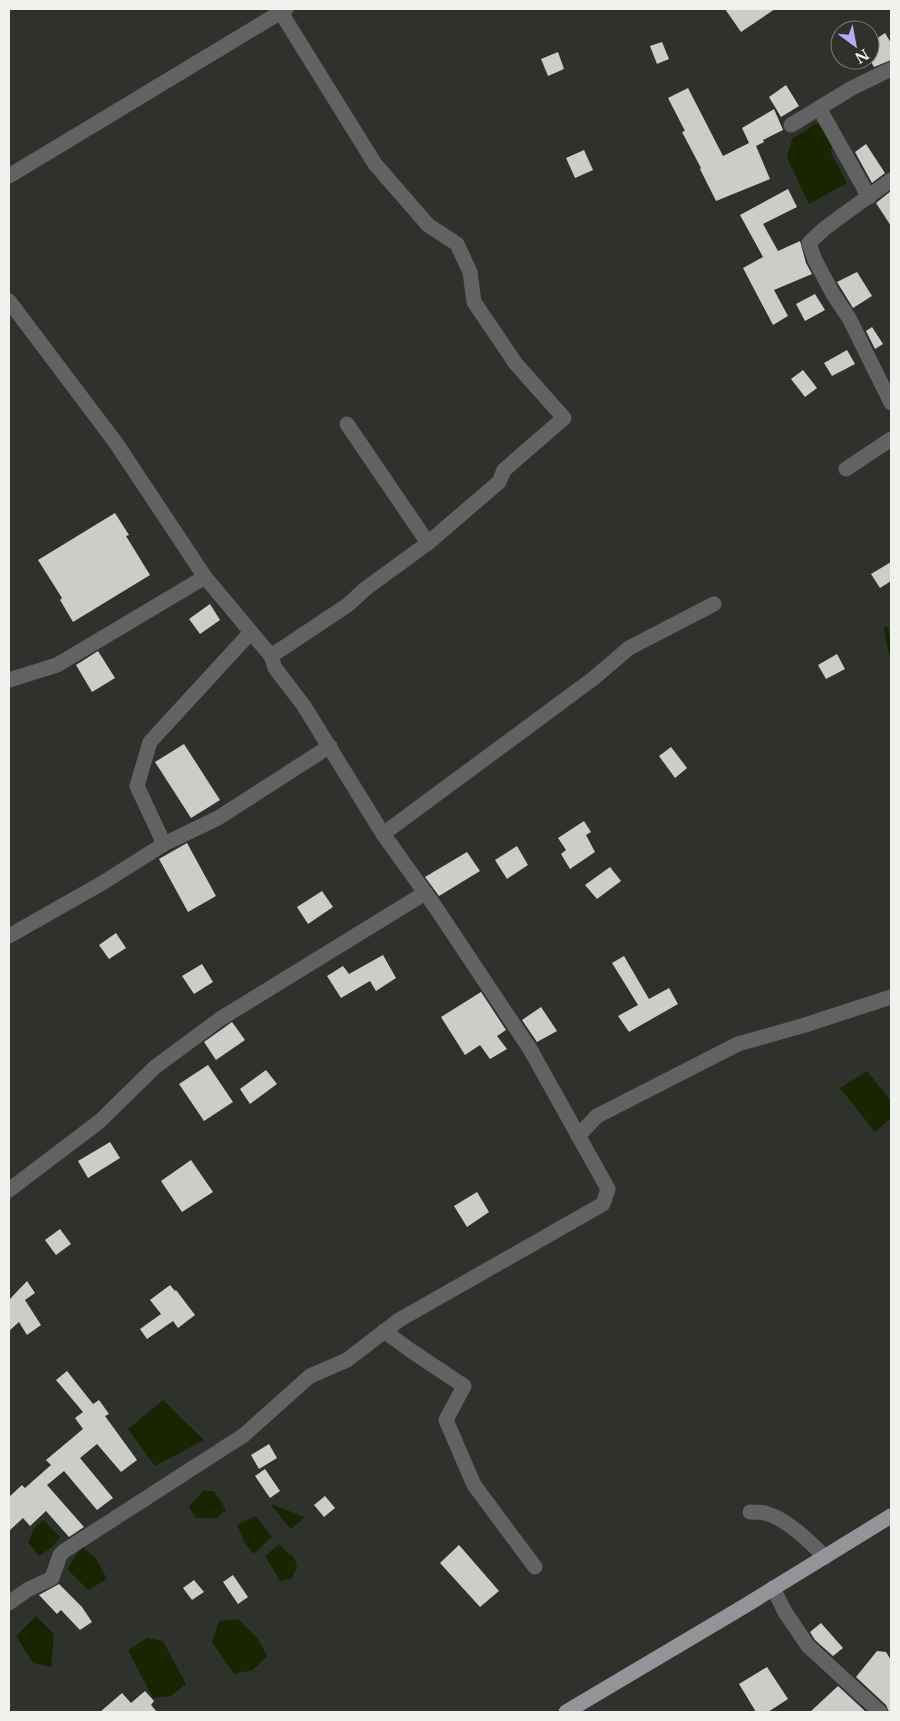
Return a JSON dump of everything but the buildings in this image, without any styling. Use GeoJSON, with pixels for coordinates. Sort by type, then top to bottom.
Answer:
{"type":"FeatureCollection","features":[{"type":"Feature","properties":{"kind":"main road"},"geometry":{"type":"LineString","coordinates":[[566,1712],[891,1516]]}},
{"type":"Feature","properties":{"kind":"street"},"geometry":{"type":"LineString","coordinates":[[9,176],[283,10],[375,164],[428,225],[457,244],[470,272],[474,302],[516,364],[564,418],[504,470],[499,482],[428,543],[365,589],[349,604],[271,656]]}},
{"type":"Feature","properties":{"kind":"street"},"geometry":{"type":"LineString","coordinates":[[790,125],[891,68]]}},
{"type":"Feature","properties":{"kind":"street"},"geometry":{"type":"LineString","coordinates":[[820,108],[869,197]]}},
{"type":"Feature","properties":{"kind":"street"},"geometry":{"type":"LineString","coordinates":[[891,180],[826,228],[809,243],[815,260],[833,294],[849,318],[891,403]]}},
{"type":"Feature","properties":{"kind":"street"},"geometry":{"type":"LineString","coordinates":[[9,301],[116,443],[205,577],[271,656],[275,668],[304,706],[383,834],[530,1049],[608,1189],[603,1204],[399,1320],[347,1360],[310,1376],[244,1436],[64,1550],[60,1555],[52,1578],[26,1590],[9,1604]]}},
{"type":"Feature","properties":{"kind":"street"},"geometry":{"type":"LineString","coordinates":[[347,424],[428,543]]}},
{"type":"Feature","properties":{"kind":"street"},"geometry":{"type":"LineString","coordinates":[[846,469],[891,439]]}},
{"type":"Feature","properties":{"kind":"street"},"geometry":{"type":"LineString","coordinates":[[9,680],[57,665],[205,577]]}},
{"type":"Feature","properties":{"kind":"street"},"geometry":{"type":"LineString","coordinates":[[383,834],[594,678],[629,648],[714,604]]}},
{"type":"Feature","properties":{"kind":"street"},"geometry":{"type":"LineString","coordinates":[[164,844],[137,786],[150,742],[251,632]]}},
{"type":"Feature","properties":{"kind":"street"},"geometry":{"type":"LineString","coordinates":[[9,936],[104,882],[164,844],[218,818],[330,746]]}},
{"type":"Feature","properties":{"kind":"street"},"geometry":{"type":"LineString","coordinates":[[9,1190],[100,1121],[156,1068],[220,1019],[425,893]]}},
{"type":"Feature","properties":{"kind":"street"},"geometry":{"type":"LineString","coordinates":[[578,1136],[597,1116],[738,1044],[805,1025],[891,997]]}},
{"type":"Feature","properties":{"kind":"street"},"geometry":{"type":"LineString","coordinates":[[384,1331],[464,1386],[446,1420],[474,1485],[535,1567]]}},
{"type":"Feature","properties":{"kind":"street"},"geometry":{"type":"LineString","coordinates":[[750,1512],[766,1513],[781,1521],[805,1537],[825,1557]]}},
{"type":"Feature","properties":{"kind":"street"},"geometry":{"type":"LineString","coordinates":[[773,1588],[784,1612],[808,1646],[880,1712]]}},
{"type":"Feature","properties":{"kind":"shaded area"},"geometry":{"type":"Polygon","coordinates":[[[817,123],[833,141],[831,153],[847,183],[809,204],[787,158],[792,139],[817,123]]]}},
{"type":"Feature","properties":{"kind":"shaded area"},"geometry":{"type":"Polygon","coordinates":[[[867,1071],[891,1101],[891,1118],[875,1132],[840,1088],[867,1071]]]}},
{"type":"Feature","properties":{"kind":"shaded area"},"geometry":{"type":"Polygon","coordinates":[[[163,1400],[204,1440],[155,1466],[128,1429],[163,1400]]]}},
{"type":"Feature","properties":{"kind":"shaded area"},"geometry":{"type":"Polygon","coordinates":[[[203,1491],[214,1491],[226,1510],[217,1518],[196,1518],[189,1507],[203,1491]]]}},
{"type":"Feature","properties":{"kind":"shaded area"},"geometry":{"type":"Polygon","coordinates":[[[270,1504],[305,1517],[291,1529],[270,1504]]]}},
{"type":"Feature","properties":{"kind":"shaded area"},"geometry":{"type":"Polygon","coordinates":[[[256,1516],[272,1537],[253,1554],[244,1541],[237,1525],[256,1516]]]}},
{"type":"Feature","properties":{"kind":"shaded area"},"geometry":{"type":"Polygon","coordinates":[[[43,1520],[60,1537],[52,1547],[39,1556],[28,1542],[34,1529],[43,1520]]]}},
{"type":"Feature","properties":{"kind":"shaded area"},"geometry":{"type":"Polygon","coordinates":[[[279,1544],[294,1557],[297,1567],[291,1579],[280,1581],[265,1556],[279,1544]]]}},
{"type":"Feature","properties":{"kind":"shaded area"},"geometry":{"type":"Polygon","coordinates":[[[82,1547],[95,1557],[107,1579],[88,1590],[67,1569],[82,1547]]]}},
{"type":"Feature","properties":{"kind":"shaded area"},"geometry":{"type":"Polygon","coordinates":[[[36,1616],[54,1634],[51,1667],[33,1663],[16,1636],[36,1616]]]}},
{"type":"Feature","properties":{"kind":"shaded area"},"geometry":{"type":"Polygon","coordinates":[[[238,1619],[258,1639],[267,1656],[253,1670],[234,1674],[212,1642],[219,1621],[238,1619]]]}},
{"type":"Feature","properties":{"kind":"shaded area"},"geometry":{"type":"Polygon","coordinates":[[[147,1638],[163,1641],[186,1684],[171,1696],[153,1698],[128,1650],[147,1638]]]}},
{"type":"Feature","properties":{"kind":"waterway"},"geometry":{"type":"LineString","coordinates":[[886,629],[891,654]]}}]}
